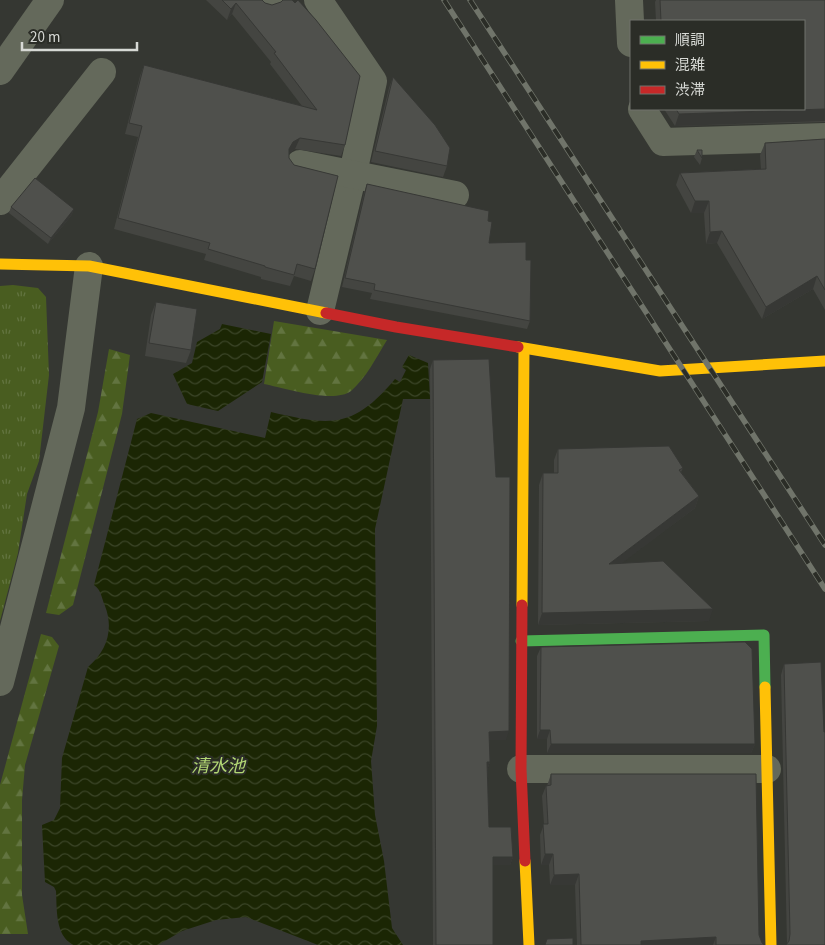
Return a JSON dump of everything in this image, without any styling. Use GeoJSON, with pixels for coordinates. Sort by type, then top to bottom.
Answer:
{"type":"FeatureCollection","features":[{"type":"Feature","properties":{"kind":"street"},"geometry":{"type":"LineString","coordinates":[[0,71],[50,0]]}},
{"type":"Feature","properties":{"kind":"street"},"geometry":{"type":"LineString","coordinates":[[318,0],[373,81],[320,311]]}},
{"type":"Feature","properties":{"kind":"street"},"geometry":{"type":"LineString","coordinates":[[628,0],[630,28]]}},
{"type":"Feature","properties":{"kind":"street"},"geometry":{"type":"LineString","coordinates":[[0,201],[102,72]]}},
{"type":"Feature","properties":{"kind":"street"},"geometry":{"type":"LineString","coordinates":[[643,110],[663,142],[825,137]]}},
{"type":"Feature","properties":{"kind":"street"},"geometry":{"type":"LineString","coordinates":[[300,164],[353,173],[455,195]]}},
{"type":"Feature","properties":{"kind":"street"},"geometry":{"type":"LineString","coordinates":[[0,264],[89,266],[396,327],[660,371],[825,360]]}},
{"type":"Feature","properties":{"kind":"street"},"geometry":{"type":"LineString","coordinates":[[0,682],[71,408],[89,266]]}},
{"type":"Feature","properties":{"kind":"street"},"geometry":{"type":"LineString","coordinates":[[524,349],[521,769],[529,945]]}},
{"type":"Feature","properties":{"kind":"street"},"geometry":{"type":"LineString","coordinates":[[521,641],[764,635],[771,945]]}},
{"type":"Feature","properties":{"kind":"street"},"geometry":{"type":"LineString","coordinates":[[521,769],[767,769]]}},
{"type":"Feature","properties":{"kind":"green space"},"geometry":{"type":"Polygon","coordinates":[[[13,285],[38,288],[46,297],[49,375],[39,461],[27,494],[18,553],[0,621],[0,286],[13,285]]]}},
{"type":"Feature","properties":{"kind":"green space"},"geometry":{"type":"Polygon","coordinates":[[[274,321],[387,340],[366,374],[351,391],[343,395],[333,396],[309,394],[264,384],[274,321]]]}},
{"type":"Feature","properties":{"kind":"green space"},"geometry":{"type":"Polygon","coordinates":[[[109,349],[130,355],[122,414],[73,605],[59,615],[46,613],[98,412],[109,349]]]}},
{"type":"Feature","properties":{"kind":"green space"},"geometry":{"type":"Polygon","coordinates":[[[41,634],[52,637],[59,646],[25,765],[22,800],[22,895],[28,934],[0,934],[0,785],[41,634]]]}},
{"type":"Feature","properties":{"kind":"water"},"geometry":{"type":"Polygon","coordinates":[[[222,324],[271,334],[262,382],[218,411],[187,404],[173,374],[192,363],[197,342],[220,329],[222,324]]]}},
{"type":"Feature","properties":{"kind":"water","name":"清水池"},"geometry":{"type":"Polygon","coordinates":[[[409,355],[428,363],[430,399],[403,399],[375,529],[377,726],[371,761],[375,815],[384,861],[392,928],[403,945],[318,945],[246,917],[216,920],[182,931],[158,945],[73,945],[67,941],[60,928],[56,891],[54,887],[45,882],[42,825],[54,820],[60,808],[62,758],[88,667],[100,654],[109,631],[108,615],[100,592],[94,585],[137,419],[151,413],[265,438],[271,412],[310,420],[326,421],[353,415],[380,395],[395,379],[400,382],[406,370],[402,367],[409,355]]]}},
{"type":"Feature","properties":{"kind":"building"},"geometry":{"type":"Polygon","coordinates":[[[222,0],[262,0],[272,5],[283,0],[292,0],[295,3],[298,0],[360,76],[345,145],[300,138],[293,142],[289,149],[289,158],[294,165],[338,176],[315,269],[297,264],[294,275],[208,249],[210,243],[118,218],[142,126],[129,123],[144,65],[317,110],[274,53],[276,52],[236,3],[231,9],[222,0]]]}},
{"type":"Feature","properties":{"kind":"building"},"geometry":{"type":"Polygon","coordinates":[[[660,0],[825,0],[825,109],[805,110],[805,20],[661,20],[660,0]]]}},
{"type":"Feature","properties":{"kind":"building"},"geometry":{"type":"Polygon","coordinates":[[[393,77],[435,125],[450,148],[447,166],[375,151],[393,77]]]}},
{"type":"Feature","properties":{"kind":"building"},"geometry":{"type":"Polygon","coordinates":[[[677,110],[796,110],[679,114],[677,110]]]}},
{"type":"Feature","properties":{"kind":"building"},"geometry":{"type":"Polygon","coordinates":[[[825,139],[825,290],[817,276],[766,307],[722,231],[710,232],[709,201],[695,201],[680,173],[766,169],[765,143],[825,139]]]}},
{"type":"Feature","properties":{"kind":"building"},"geometry":{"type":"Polygon","coordinates":[[[697,150],[702,150],[702,158],[697,150]]]}},
{"type":"Feature","properties":{"kind":"building"},"geometry":{"type":"Polygon","coordinates":[[[35,178],[74,209],[51,238],[11,207],[35,178]]]}},
{"type":"Feature","properties":{"kind":"building"},"geometry":{"type":"Polygon","coordinates":[[[367,184],[489,211],[488,221],[492,222],[489,243],[526,242],[526,260],[531,260],[530,321],[374,290],[375,284],[345,278],[367,184]]]}},
{"type":"Feature","properties":{"kind":"building"},"geometry":{"type":"Polygon","coordinates":[[[156,302],[197,309],[191,350],[149,343],[156,302]]]}},
{"type":"Feature","properties":{"kind":"building"},"geometry":{"type":"Polygon","coordinates":[[[489,359],[496,477],[510,477],[509,731],[489,732],[490,762],[487,762],[489,827],[511,827],[513,857],[493,857],[493,945],[436,945],[433,360],[489,359]]]}},
{"type":"Feature","properties":{"kind":"building"},"geometry":{"type":"Polygon","coordinates":[[[669,446],[683,468],[679,470],[699,496],[609,564],[663,561],[713,609],[542,613],[543,473],[558,473],[558,449],[669,446]]]}},
{"type":"Feature","properties":{"kind":"building"},"geometry":{"type":"Polygon","coordinates":[[[745,642],[752,649],[755,744],[551,744],[550,730],[540,730],[541,647],[745,642]]]}},
{"type":"Feature","properties":{"kind":"building"},"geometry":{"type":"Polygon","coordinates":[[[821,662],[825,732],[825,945],[786,945],[790,934],[784,664],[821,662]]]}},
{"type":"Feature","properties":{"kind":"building"},"geometry":{"type":"Polygon","coordinates":[[[551,774],[756,774],[759,935],[764,945],[716,945],[716,937],[641,941],[641,945],[581,945],[579,874],[554,875],[553,854],[545,854],[543,824],[548,824],[546,786],[551,785],[551,774]]]}},
{"type":"Feature","properties":{"kind":"building"},"geometry":{"type":"Polygon","coordinates":[[[573,938],[573,945],[545,945],[547,939],[573,938]]]}},
{"type":"Feature","properties":{"kind":"railway"},"geometry":{"type":"LineString","coordinates":[[444,0],[825,589]]}},
{"type":"Feature","properties":{"kind":"railway"},"geometry":{"type":"LineString","coordinates":[[470,0],[825,545]]}},
{"type":"Feature","properties":{"kind":"traffic: fast"},"geometry":{"type":"LineString","coordinates":[[521,641],[764,635],[765,687]]}},
{"type":"Feature","properties":{"kind":"traffic: slow"},"geometry":{"type":"LineString","coordinates":[[0,264],[89,266],[326,313]]}},
{"type":"Feature","properties":{"kind":"traffic: slow"},"geometry":{"type":"LineString","coordinates":[[518,347],[660,371],[825,361]]}},
{"type":"Feature","properties":{"kind":"traffic: slow"},"geometry":{"type":"LineString","coordinates":[[522,605],[524,349]]}},
{"type":"Feature","properties":{"kind":"traffic: slow"},"geometry":{"type":"LineString","coordinates":[[765,687],[771,945]]}},
{"type":"Feature","properties":{"kind":"traffic: slow"},"geometry":{"type":"LineString","coordinates":[[525,861],[529,945]]}},
{"type":"Feature","properties":{"kind":"traffic: jam"},"geometry":{"type":"LineString","coordinates":[[326,313],[396,327],[518,347]]}},
{"type":"Feature","properties":{"kind":"traffic: jam"},"geometry":{"type":"LineString","coordinates":[[522,605],[521,769],[525,861]]}}]}
